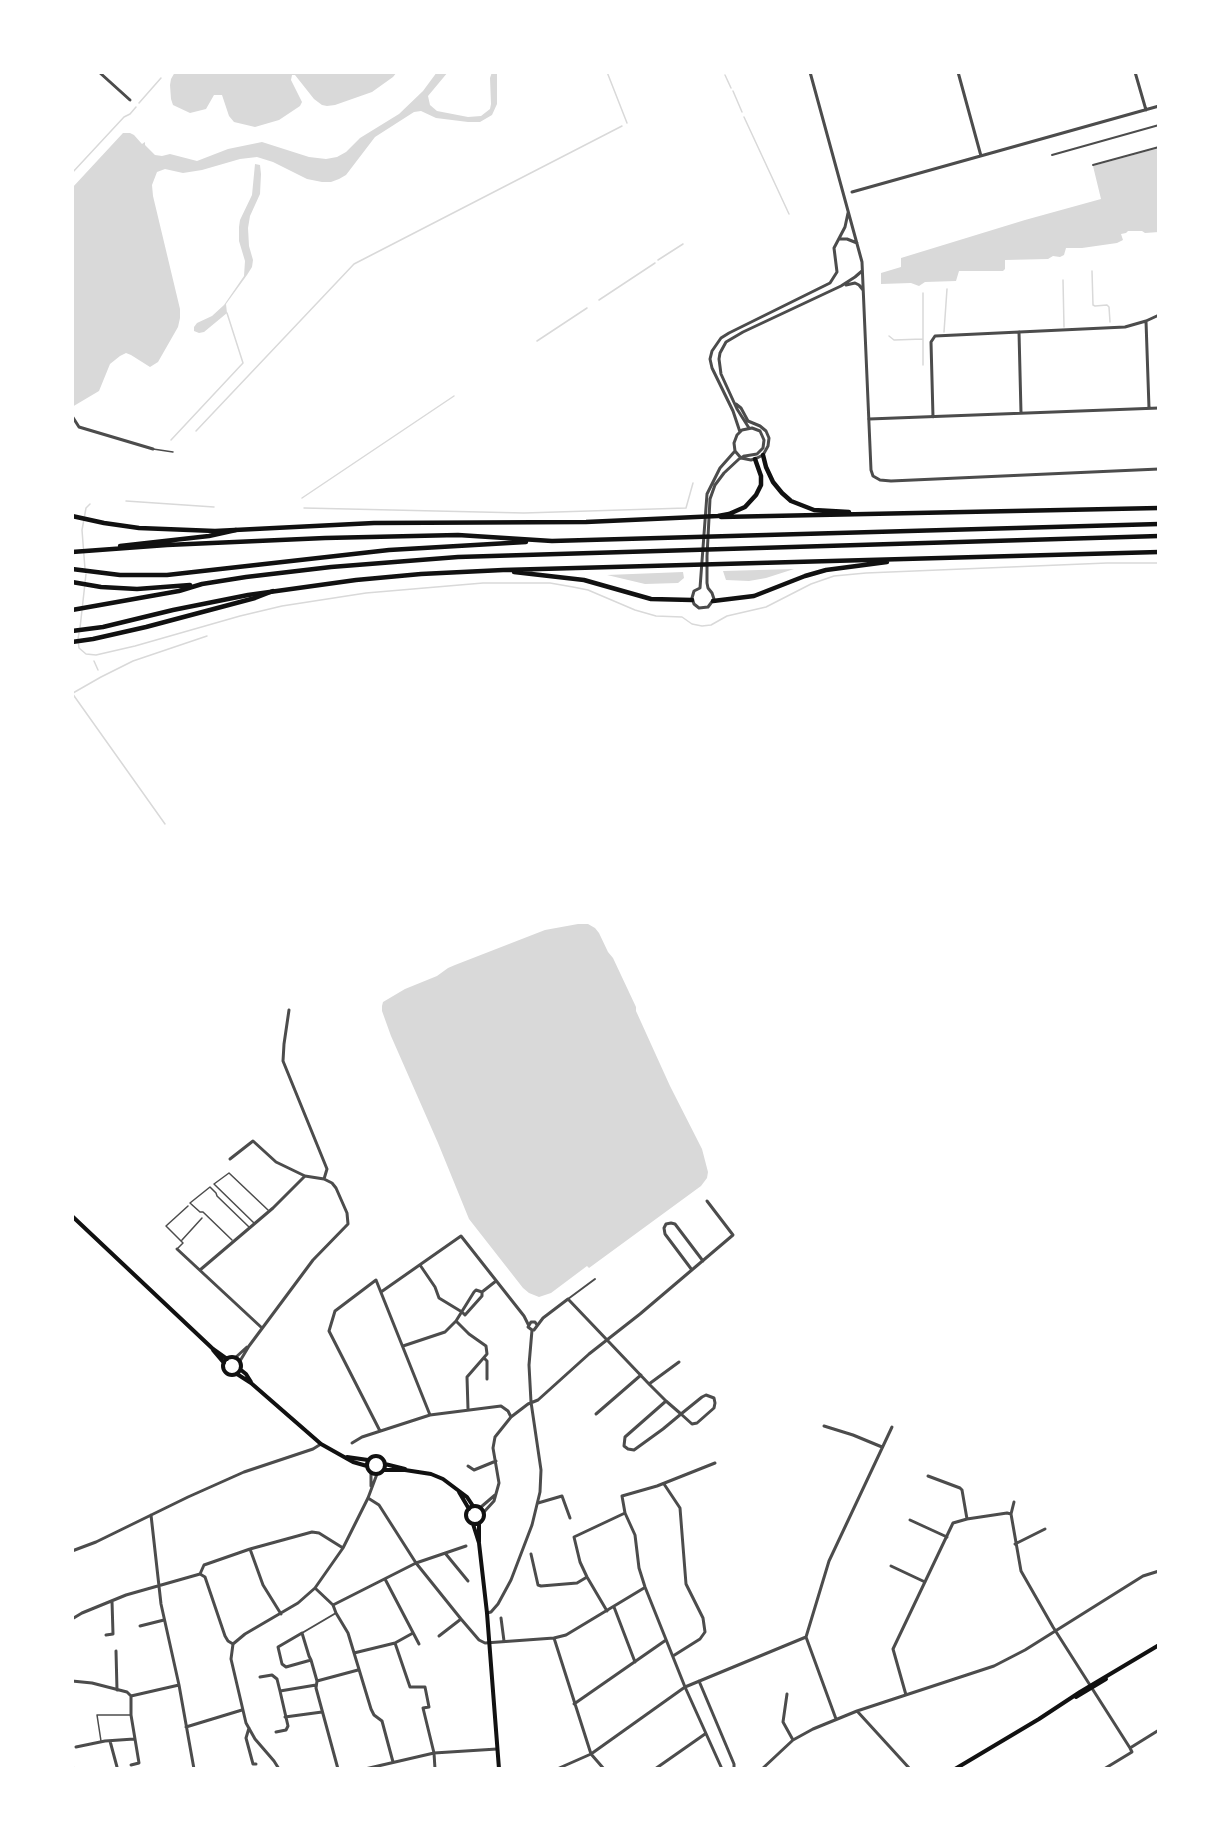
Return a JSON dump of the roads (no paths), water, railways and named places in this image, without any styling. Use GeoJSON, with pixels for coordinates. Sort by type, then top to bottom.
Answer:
{"type":"FeatureCollection","features":[{"type":"Feature","properties":{"kind":"highway"},"geometry":{"type":"LineString","coordinates":[[762,453],[773,482],[791,501],[814,510],[869,514]]}},
{"type":"Feature","properties":{"kind":"highway"},"geometry":{"type":"LineString","coordinates":[[72,516],[104,523],[154,529],[236,530],[374,523],[586,522],[718,516],[745,507],[754,498],[761,485],[761,472],[755,459]]}},
{"type":"Feature","properties":{"kind":"highway"},"geometry":{"type":"LineString","coordinates":[[663,518],[1159,508]]}},
{"type":"Feature","properties":{"kind":"highway"},"geometry":{"type":"LineString","coordinates":[[72,569],[100,574],[141,576],[389,550],[552,541],[1159,524]]}},
{"type":"Feature","properties":{"kind":"highway"},"geometry":{"type":"LineString","coordinates":[[107,549],[129,544],[209,536],[236,530]]}},
{"type":"Feature","properties":{"kind":"highway"},"geometry":{"type":"LineString","coordinates":[[72,552],[377,536],[458,536],[552,541]]}},
{"type":"Feature","properties":{"kind":"highway"},"geometry":{"type":"LineString","coordinates":[[72,582],[101,587],[150,589],[310,569],[458,557],[1159,536]]}},
{"type":"Feature","properties":{"kind":"highway"},"geometry":{"type":"LineString","coordinates":[[72,631],[103,627],[173,610],[273,591],[367,579],[503,570],[1159,552]]}},
{"type":"Feature","properties":{"kind":"highway"},"geometry":{"type":"LineString","coordinates":[[713,601],[754,596],[774,590],[804,576],[826,570],[906,559]]}},
{"type":"Feature","properties":{"kind":"highway"},"geometry":{"type":"LineString","coordinates":[[503,570],[584,580],[651,599],[692,600]]}},
{"type":"Feature","properties":{"kind":"highway"},"geometry":{"type":"LineString","coordinates":[[72,610],[179,591],[202,584]]}},
{"type":"Feature","properties":{"kind":"highway"},"geometry":{"type":"LineString","coordinates":[[72,642],[93,639],[255,598],[273,591]]}},
{"type":"Feature","properties":{"kind":"main road"},"geometry":{"type":"LineString","coordinates":[[72,1216],[213,1349],[227,1359],[237,1360],[251,1383]]}},
{"type":"Feature","properties":{"kind":"main road"},"geometry":{"type":"LineString","coordinates":[[213,1349],[224,1364],[225,1372],[231,1375],[241,1370]]}},
{"type":"Feature","properties":{"kind":"main road"},"geometry":{"type":"LineString","coordinates":[[224,1364],[227,1359]]}},
{"type":"Feature","properties":{"kind":"main road"},"geometry":{"type":"LineString","coordinates":[[237,1374],[251,1383],[321,1444],[353,1462],[367,1466]]}},
{"type":"Feature","properties":{"kind":"main road"},"geometry":{"type":"LineString","coordinates":[[346,1457],[368,1460],[376,1456],[382,1458],[385,1464],[384,1470]]}},
{"type":"Feature","properties":{"kind":"main road"},"geometry":{"type":"LineString","coordinates":[[368,1460],[367,1466],[371,1473],[377,1474],[384,1470],[405,1470]]}},
{"type":"Feature","properties":{"kind":"main road"},"geometry":{"type":"LineString","coordinates":[[385,1464],[431,1474],[443,1479],[467,1497],[471,1507],[467,1518],[473,1524],[479,1543],[490,1643],[499,1769]]}},
{"type":"Feature","properties":{"kind":"main road"},"geometry":{"type":"LineString","coordinates":[[471,1507],[481,1507],[484,1512],[484,1517],[479,1523],[473,1524]]}},
{"type":"Feature","properties":{"kind":"main road"},"geometry":{"type":"LineString","coordinates":[[479,1523],[479,1543]]}},
{"type":"Feature","properties":{"kind":"main road"},"geometry":{"type":"LineString","coordinates":[[955,1769],[1159,1645]]}},
{"type":"Feature","properties":{"kind":"street"},"geometry":{"type":"LineString","coordinates":[[99,72],[130,100]]}},
{"type":"Feature","properties":{"kind":"street"},"geometry":{"type":"LineString","coordinates":[[810,72],[863,269],[873,476],[880,480],[1159,469]]}},
{"type":"Feature","properties":{"kind":"street"},"geometry":{"type":"LineString","coordinates":[[958,72],[981,156]]}},
{"type":"Feature","properties":{"kind":"street"},"geometry":{"type":"LineString","coordinates":[[1136,72],[1146,110]]}},
{"type":"Feature","properties":{"kind":"street"},"geometry":{"type":"LineString","coordinates":[[843,194],[1159,106]]}},
{"type":"Feature","properties":{"kind":"street"},"geometry":{"type":"LineString","coordinates":[[1052,155],[1159,125]]}},
{"type":"Feature","properties":{"kind":"street"},"geometry":{"type":"LineString","coordinates":[[1093,165],[1159,147]]}},
{"type":"Feature","properties":{"kind":"street"},"geometry":{"type":"LineString","coordinates":[[740,432],[733,411],[712,368],[710,359],[715,344],[729,333],[830,283],[837,272],[834,248],[845,227],[848,211]]}},
{"type":"Feature","properties":{"kind":"street"},"geometry":{"type":"LineString","coordinates":[[839,239],[847,238],[857,243]]}},
{"type":"Feature","properties":{"kind":"street"},"geometry":{"type":"LineString","coordinates":[[749,428],[721,374],[720,353],[726,342],[841,286],[863,269]]}},
{"type":"Feature","properties":{"kind":"street"},"geometry":{"type":"LineString","coordinates":[[841,286],[855,283],[864,292]]}},
{"type":"Feature","properties":{"kind":"street"},"geometry":{"type":"LineString","coordinates":[[933,417],[931,342],[938,335],[1125,327],[1159,315]]}},
{"type":"Feature","properties":{"kind":"street"},"geometry":{"type":"LineString","coordinates":[[1146,321],[1149,408]]}},
{"type":"Feature","properties":{"kind":"street"},"geometry":{"type":"LineString","coordinates":[[1019,332],[1021,413]]}},
{"type":"Feature","properties":{"kind":"street"},"geometry":{"type":"LineString","coordinates":[[736,404],[748,421],[760,426],[768,435],[768,446],[762,453],[755,459],[747,460],[741,458],[735,450],[735,440],[740,432],[749,428],[758,430],[764,436],[762,453]]}},
{"type":"Feature","properties":{"kind":"street"},"geometry":{"type":"LineString","coordinates":[[869,419],[1159,408]]}},
{"type":"Feature","properties":{"kind":"street"},"geometry":{"type":"LineString","coordinates":[[72,416],[79,427],[153,449]]}},
{"type":"Feature","properties":{"kind":"street"},"geometry":{"type":"LineString","coordinates":[[700,588],[704,570],[707,494],[714,477],[735,450]]}},
{"type":"Feature","properties":{"kind":"street"},"geometry":{"type":"LineString","coordinates":[[707,510],[714,485],[730,466],[741,458],[762,453]]}},
{"type":"Feature","properties":{"kind":"street"},"geometry":{"type":"LineString","coordinates":[[704,570],[713,601],[704,609],[697,607],[692,600],[694,591],[708,588]]}},
{"type":"Feature","properties":{"kind":"street"},"geometry":{"type":"LineString","coordinates":[[289,1010],[283,1060],[327,1169],[324,1179]]}},
{"type":"Feature","properties":{"kind":"street"},"geometry":{"type":"LineString","coordinates":[[230,1159],[253,1141],[276,1162],[305,1176],[324,1179],[332,1183],[347,1213],[348,1224],[312,1260],[237,1360]]}},
{"type":"Feature","properties":{"kind":"street"},"geometry":{"type":"LineString","coordinates":[[200,1270],[269,1211],[305,1176]]}},
{"type":"Feature","properties":{"kind":"street"},"geometry":{"type":"LineString","coordinates":[[484,1512],[494,1501],[499,1483],[493,1448],[495,1437],[511,1417],[531,1402],[538,1400],[589,1354],[733,1235],[707,1202]]}},
{"type":"Feature","properties":{"kind":"street"},"geometry":{"type":"LineString","coordinates":[[692,1270],[665,1234],[666,1224],[671,1222],[675,1224],[703,1261]]}},
{"type":"Feature","properties":{"kind":"street"},"geometry":{"type":"LineString","coordinates":[[381,1292],[461,1236],[524,1316],[532,1330],[529,1365],[531,1402],[541,1470],[538,1503],[511,1580],[498,1604],[491,1612],[487,1612]]}},
{"type":"Feature","properties":{"kind":"street"},"geometry":{"type":"LineString","coordinates":[[177,1249],[262,1328]]}},
{"type":"Feature","properties":{"kind":"street"},"geometry":{"type":"LineString","coordinates":[[420,1265],[435,1287],[439,1298],[465,1315],[482,1296],[482,1292],[496,1281]]}},
{"type":"Feature","properties":{"kind":"street"},"geometry":{"type":"LineString","coordinates":[[532,1330],[595,1278]]}},
{"type":"Feature","properties":{"kind":"street"},"geometry":{"type":"LineString","coordinates":[[380,1431],[329,1331],[335,1311],[376,1280],[430,1415]]}},
{"type":"Feature","properties":{"kind":"street"},"geometry":{"type":"LineString","coordinates":[[403,1346],[446,1332],[456,1321],[474,1292],[476,1290],[482,1292]]}},
{"type":"Feature","properties":{"kind":"street"},"geometry":{"type":"LineString","coordinates":[[568,1299],[649,1384],[666,1401],[681,1414],[692,1424],[697,1423],[714,1408],[714,1398],[706,1395],[702,1397],[681,1414],[634,1450],[624,1446],[625,1437],[666,1401]]}},
{"type":"Feature","properties":{"kind":"street"},"geometry":{"type":"LineString","coordinates":[[456,1321],[486,1346],[487,1354],[467,1377],[468,1409]]}},
{"type":"Feature","properties":{"kind":"street"},"geometry":{"type":"LineString","coordinates":[[528,1325],[533,1321],[537,1325]]}},
{"type":"Feature","properties":{"kind":"street"},"geometry":{"type":"LineString","coordinates":[[484,1358],[487,1361],[487,1379]]}},
{"type":"Feature","properties":{"kind":"street"},"geometry":{"type":"LineString","coordinates":[[649,1384],[679,1362]]}},
{"type":"Feature","properties":{"kind":"street"},"geometry":{"type":"LineString","coordinates":[[596,1414],[641,1375]]}},
{"type":"Feature","properties":{"kind":"street"},"geometry":{"type":"LineString","coordinates":[[352,1443],[357,1439],[430,1415],[501,1406],[508,1411],[511,1417]]}},
{"type":"Feature","properties":{"kind":"street"},"geometry":{"type":"LineString","coordinates":[[824,1426],[882,1447]]}},
{"type":"Feature","properties":{"kind":"street"},"geometry":{"type":"LineString","coordinates":[[836,1719],[806,1637],[829,1561],[892,1427]]}},
{"type":"Feature","properties":{"kind":"street"},"geometry":{"type":"LineString","coordinates":[[72,1551],[96,1542],[244,1472],[313,1449],[321,1444]]}},
{"type":"Feature","properties":{"kind":"street"},"geometry":{"type":"LineString","coordinates":[[468,1466],[474,1470],[496,1461]]}},
{"type":"Feature","properties":{"kind":"street"},"geometry":{"type":"LineString","coordinates":[[715,1463],[664,1484],[622,1496],[625,1513],[635,1535],[639,1568],[645,1587],[685,1687],[722,1769]]}},
{"type":"Feature","properties":{"kind":"street"},"geometry":{"type":"LineString","coordinates":[[371,1473],[371,1487]]}},
{"type":"Feature","properties":{"kind":"street"},"geometry":{"type":"LineString","coordinates":[[279,1769],[249,1728],[242,1710],[231,1659],[232,1644],[298,1603],[315,1588],[343,1548],[368,1498],[377,1474]]}},
{"type":"Feature","properties":{"kind":"street"},"geometry":{"type":"LineString","coordinates":[[928,1476],[960,1488],[967,1520]]}},
{"type":"Feature","properties":{"kind":"street"},"geometry":{"type":"LineString","coordinates":[[664,1484],[680,1508],[686,1584],[703,1618],[705,1632],[700,1639],[673,1656]]}},
{"type":"Feature","properties":{"kind":"street"},"geometry":{"type":"LineString","coordinates":[[481,1507],[496,1494]]}},
{"type":"Feature","properties":{"kind":"street"},"geometry":{"type":"LineString","coordinates":[[538,1503],[562,1496],[570,1518]]}},
{"type":"Feature","properties":{"kind":"street"},"geometry":{"type":"LineString","coordinates":[[368,1498],[379,1505],[416,1563],[479,1640],[490,1643],[566,1635],[645,1587]]}},
{"type":"Feature","properties":{"kind":"street"},"geometry":{"type":"LineString","coordinates":[[1014,1502],[1011,1514],[1021,1572],[1132,1752],[1104,1769]]}},
{"type":"Feature","properties":{"kind":"street"},"geometry":{"type":"LineString","coordinates":[[607,1611],[580,1562],[574,1537],[625,1513]]}},
{"type":"Feature","properties":{"kind":"street"},"geometry":{"type":"LineString","coordinates":[[906,1695],[893,1649],[953,1523],[1011,1514]]}},
{"type":"Feature","properties":{"kind":"street"},"geometry":{"type":"LineString","coordinates":[[151,1515],[161,1604],[179,1684],[194,1769]]}},
{"type":"Feature","properties":{"kind":"street"},"geometry":{"type":"LineString","coordinates":[[910,1520],[947,1537]]}},
{"type":"Feature","properties":{"kind":"street"},"geometry":{"type":"LineString","coordinates":[[1016,1544],[1045,1529]]}},
{"type":"Feature","properties":{"kind":"street"},"geometry":{"type":"LineString","coordinates":[[200,1574],[204,1565],[250,1549],[312,1532],[319,1533],[343,1548]]}},
{"type":"Feature","properties":{"kind":"street"},"geometry":{"type":"LineString","coordinates":[[333,1605],[416,1563],[466,1546]]}},
{"type":"Feature","properties":{"kind":"street"},"geometry":{"type":"LineString","coordinates":[[250,1549],[263,1586],[281,1614]]}},
{"type":"Feature","properties":{"kind":"street"},"geometry":{"type":"LineString","coordinates":[[445,1553],[468,1581]]}},
{"type":"Feature","properties":{"kind":"street"},"geometry":{"type":"LineString","coordinates":[[531,1554],[538,1585],[577,1583],[587,1577]]}},
{"type":"Feature","properties":{"kind":"street"},"geometry":{"type":"LineString","coordinates":[[891,1566],[925,1582]]}},
{"type":"Feature","properties":{"kind":"street"},"geometry":{"type":"LineString","coordinates":[[762,1769],[794,1740],[836,1719],[994,1666],[1056,1631],[1143,1576],[1159,1571]]}},
{"type":"Feature","properties":{"kind":"street"},"geometry":{"type":"LineString","coordinates":[[72,1617],[159,1584],[200,1574],[205,1577],[225,1636],[232,1644]]}},
{"type":"Feature","properties":{"kind":"street"},"geometry":{"type":"LineString","coordinates":[[385,1579],[419,1644]]}},
{"type":"Feature","properties":{"kind":"street"},"geometry":{"type":"LineString","coordinates":[[315,1588],[333,1605],[348,1633],[371,1709],[374,1715],[382,1721],[393,1762]]}},
{"type":"Feature","properties":{"kind":"street"},"geometry":{"type":"LineString","coordinates":[[106,1635],[113,1634],[112,1601]]}},
{"type":"Feature","properties":{"kind":"street"},"geometry":{"type":"LineString","coordinates":[[614,1607],[635,1662]]}},
{"type":"Feature","properties":{"kind":"street"},"geometry":{"type":"LineString","coordinates":[[311,1660],[286,1667],[282,1664],[278,1647],[336,1612]]}},
{"type":"Feature","properties":{"kind":"street"},"geometry":{"type":"LineString","coordinates":[[501,1618],[504,1641]]}},
{"type":"Feature","properties":{"kind":"street"},"geometry":{"type":"LineString","coordinates":[[440,1636],[461,1619]]}},
{"type":"Feature","properties":{"kind":"street"},"geometry":{"type":"LineString","coordinates":[[140,1626],[165,1620]]}},
{"type":"Feature","properties":{"kind":"street"},"geometry":{"type":"LineString","coordinates":[[302,1633],[338,1769]]}},
{"type":"Feature","properties":{"kind":"street"},"geometry":{"type":"LineString","coordinates":[[354,1653],[394,1643],[413,1633]]}},
{"type":"Feature","properties":{"kind":"street"},"geometry":{"type":"LineString","coordinates":[[557,1769],[591,1754],[685,1687],[806,1637]]}},
{"type":"Feature","properties":{"kind":"street"},"geometry":{"type":"LineString","coordinates":[[72,1638],[72,1663]]}},
{"type":"Feature","properties":{"kind":"street"},"geometry":{"type":"LineString","coordinates":[[554,1638],[591,1754],[604,1769]]}},
{"type":"Feature","properties":{"kind":"street"},"geometry":{"type":"LineString","coordinates":[[574,1704],[666,1640]]}},
{"type":"Feature","properties":{"kind":"street"},"geometry":{"type":"LineString","coordinates":[[394,1643],[410,1687],[425,1687],[429,1707],[423,1708],[434,1753],[435,1769]]}},
{"type":"Feature","properties":{"kind":"street"},"geometry":{"type":"LineString","coordinates":[[116,1651],[117,1690]]}},
{"type":"Feature","properties":{"kind":"street"},"geometry":{"type":"LineString","coordinates":[[280,1690],[316,1683],[359,1670]]}},
{"type":"Feature","properties":{"kind":"street"},"geometry":{"type":"LineString","coordinates":[[260,1677],[272,1675],[277,1679],[288,1726],[286,1730],[276,1732]]}},
{"type":"Feature","properties":{"kind":"street"},"geometry":{"type":"LineString","coordinates":[[72,1681],[92,1683],[127,1692],[131,1696],[131,1715],[139,1763],[131,1765]]}},
{"type":"Feature","properties":{"kind":"street"},"geometry":{"type":"LineString","coordinates":[[699,1681],[734,1764],[734,1769]]}},
{"type":"Feature","properties":{"kind":"street"},"geometry":{"type":"LineString","coordinates":[[131,1696],[179,1684]]}},
{"type":"Feature","properties":{"kind":"street"},"geometry":{"type":"LineString","coordinates":[[787,1694],[783,1722],[794,1740]]}},
{"type":"Feature","properties":{"kind":"street"},"geometry":{"type":"LineString","coordinates":[[186,1727],[242,1710]]}},
{"type":"Feature","properties":{"kind":"street"},"geometry":{"type":"LineString","coordinates":[[857,1711],[910,1769]]}},
{"type":"Feature","properties":{"kind":"street"},"geometry":{"type":"LineString","coordinates":[[285,1717],[322,1712]]}},
{"type":"Feature","properties":{"kind":"street"},"geometry":{"type":"LineString","coordinates":[[249,1728],[246,1738],[254,1764],[256,1764]]}},
{"type":"Feature","properties":{"kind":"street"},"geometry":{"type":"LineString","coordinates":[[1130,1748],[1159,1730]]}},
{"type":"Feature","properties":{"kind":"street"},"geometry":{"type":"LineString","coordinates":[[655,1769],[705,1734]]}},
{"type":"Feature","properties":{"kind":"street"},"geometry":{"type":"LineString","coordinates":[[76,1747],[134,1739]]}},
{"type":"Feature","properties":{"kind":"street"},"geometry":{"type":"LineString","coordinates":[[110,1741],[117,1767]]}},
{"type":"Feature","properties":{"kind":"street"},"geometry":{"type":"LineString","coordinates":[[365,1769],[434,1753],[497,1749]]}},
{"type":"Feature","properties":{"kind":"street"},"geometry":{"type":"LineString","coordinates":[[72,1764],[73,1769]]}},
{"type":"Feature","properties":{"kind":"lane"},"geometry":{"type":"LineString","coordinates":[[153,449],[173,452]]}},
{"type":"Feature","properties":{"kind":"lane"},"geometry":{"type":"LineString","coordinates":[[255,1223],[214,1184],[229,1173],[269,1211]]}},
{"type":"Feature","properties":{"kind":"lane"},"geometry":{"type":"LineString","coordinates":[[233,1241],[203,1212],[190,1203],[210,1187],[249,1227]]}},
{"type":"Feature","properties":{"kind":"lane"},"geometry":{"type":"LineString","coordinates":[[181,1241],[166,1226],[188,1206]]}},
{"type":"Feature","properties":{"kind":"lane"},"geometry":{"type":"LineString","coordinates":[[177,1249],[183,1243],[181,1241],[202,1218]]}},
{"type":"Feature","properties":{"kind":"lane"},"geometry":{"type":"LineString","coordinates":[[101,1742],[97,1715],[131,1715]]}},
{"type":"Feature","properties":{"kind":"waterway"},"geometry":{"type":"LineString","coordinates":[[607,72],[627,123]]}},
{"type":"Feature","properties":{"kind":"waterway"},"geometry":{"type":"LineString","coordinates":[[725,75],[731,88]]}},
{"type":"Feature","properties":{"kind":"waterway"},"geometry":{"type":"LineString","coordinates":[[139,103],[161,78]]}},
{"type":"Feature","properties":{"kind":"waterway"},"geometry":{"type":"LineString","coordinates":[[733,91],[742,112]]}},
{"type":"Feature","properties":{"kind":"waterway"},"geometry":{"type":"LineString","coordinates":[[72,173],[136,107]]}},
{"type":"Feature","properties":{"kind":"waterway"},"geometry":{"type":"LineString","coordinates":[[744,117],[789,214]]}},
{"type":"Feature","properties":{"kind":"waterway"},"geometry":{"type":"LineString","coordinates":[[196,431],[354,264],[622,126]]}},
{"type":"Feature","properties":{"kind":"waterway"},"geometry":{"type":"LineString","coordinates":[[658,260],[683,244]]}},
{"type":"Feature","properties":{"kind":"waterway"},"geometry":{"type":"LineString","coordinates":[[599,300],[655,263]]}},
{"type":"Feature","properties":{"kind":"waterway"},"geometry":{"type":"LineString","coordinates":[[1092,271],[1093,305],[1107,305],[1110,322]]}},
{"type":"Feature","properties":{"kind":"waterway"},"geometry":{"type":"LineString","coordinates":[[1063,280],[1064,327]]}},
{"type":"Feature","properties":{"kind":"waterway"},"geometry":{"type":"LineString","coordinates":[[944,332],[947,289]]}},
{"type":"Feature","properties":{"kind":"waterway"},"geometry":{"type":"LineString","coordinates":[[923,293],[923,365]]}},
{"type":"Feature","properties":{"kind":"waterway"},"geometry":{"type":"LineString","coordinates":[[537,341],[587,308]]}},
{"type":"Feature","properties":{"kind":"waterway"},"geometry":{"type":"LineString","coordinates":[[171,440],[243,363],[227,313]]}},
{"type":"Feature","properties":{"kind":"waterway"},"geometry":{"type":"LineString","coordinates":[[889,336],[894,340],[923,339]]}},
{"type":"Feature","properties":{"kind":"waterway"},"geometry":{"type":"LineString","coordinates":[[302,498],[454,396]]}},
{"type":"Feature","properties":{"kind":"waterway"},"geometry":{"type":"LineString","coordinates":[[304,508],[524,513],[686,508],[693,483]]}},
{"type":"Feature","properties":{"kind":"waterway"},"geometry":{"type":"LineString","coordinates":[[126,501],[214,507]]}},
{"type":"Feature","properties":{"kind":"waterway"},"geometry":{"type":"LineString","coordinates":[[85,569],[82,530],[86,508],[90,504]]}},
{"type":"Feature","properties":{"kind":"waterway"},"geometry":{"type":"LineString","coordinates":[[79,633],[79,648],[86,654],[96,655],[282,606],[366,593],[483,583],[550,583],[573,587],[588,590],[635,610],[656,616],[682,617],[692,624],[702,626],[711,625],[727,616],[766,607],[811,584],[834,576],[1107,563],[1159,563]]}},
{"type":"Feature","properties":{"kind":"waterway"},"geometry":{"type":"LineString","coordinates":[[80,628],[86,574]]}},
{"type":"Feature","properties":{"kind":"waterway"},"geometry":{"type":"LineString","coordinates":[[73,693],[133,661],[207,636]]}},
{"type":"Feature","properties":{"kind":"waterway"},"geometry":{"type":"LineString","coordinates":[[94,661],[98,670]]}},
{"type":"Feature","properties":{"kind":"waterway"},"geometry":{"type":"LineString","coordinates":[[72,693],[165,824]]}}]}
